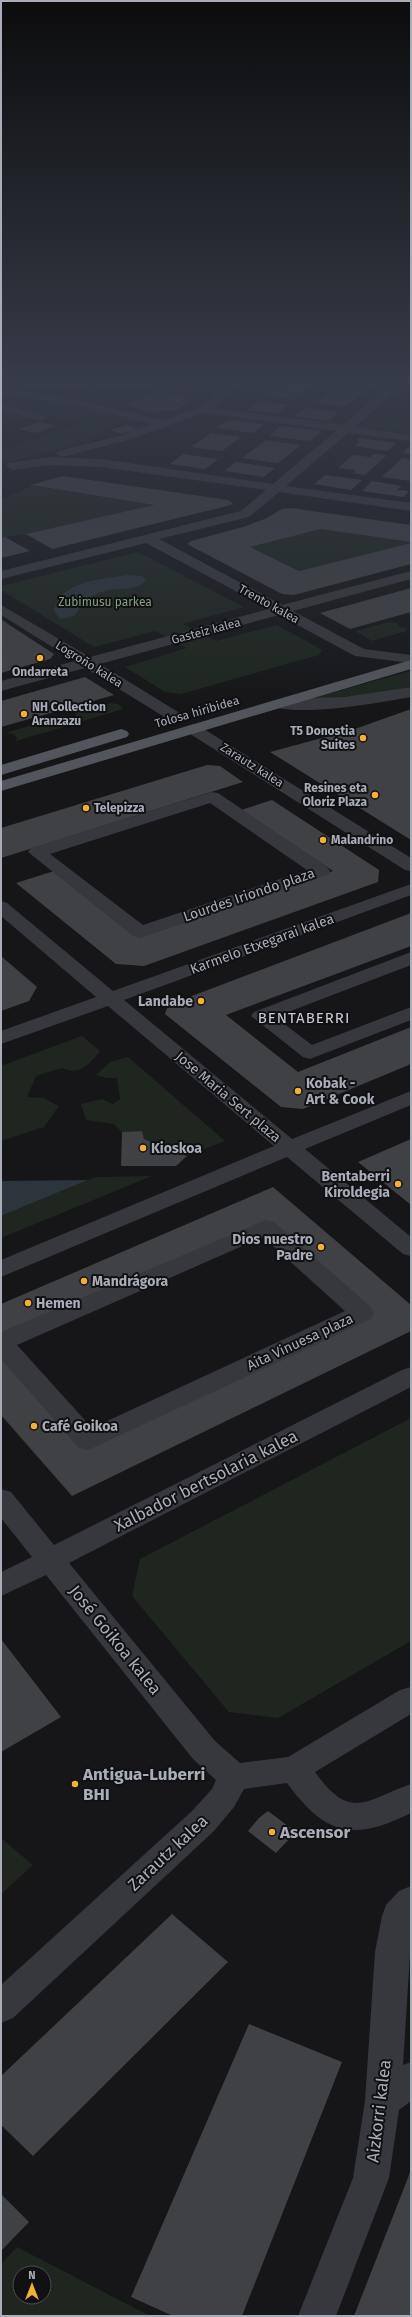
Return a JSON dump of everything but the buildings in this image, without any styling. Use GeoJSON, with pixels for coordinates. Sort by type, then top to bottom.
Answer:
{"type":"FeatureCollection","features":[{"type":"Feature","properties":{"kind":"main road"},"geometry":{"type":"LineString","coordinates":[[401,663],[411,651]]}},
{"type":"Feature","properties":{"kind":"main road","name":"Tolosa hiribidea"},"geometry":{"type":"LineString","coordinates":[[1,786],[190,718],[279,704],[401,663]]}},
{"type":"Feature","properties":{"kind":"main road","name":"Tolosa hiribidea"},"geometry":{"type":"LineString","coordinates":[[1,770],[190,718],[401,663]]}},
{"type":"Feature","properties":{"kind":"street"},"geometry":{"type":"LineString","coordinates":[[1,575],[244,514],[274,490]]}},
{"type":"Feature","properties":{"kind":"street"},"geometry":{"type":"LineString","coordinates":[[292,490],[411,507]]}},
{"type":"Feature","properties":{"kind":"street","name":"Trento kalea"},"geometry":{"type":"LineString","coordinates":[[149,539],[360,653],[401,663],[411,659]]}},
{"type":"Feature","properties":{"kind":"street","name":"Gasteiz kalea"},"geometry":{"type":"LineString","coordinates":[[1,686],[411,576]]}},
{"type":"Feature","properties":{"kind":"street","name":"Logroño kalea"},"geometry":{"type":"LineString","coordinates":[[1,609],[87,663],[190,718]]}},
{"type":"Feature","properties":{"kind":"street","name":"Tolosa hiribidea"},"geometry":{"type":"LineString","coordinates":[[279,704],[316,704],[359,701],[411,692]]}},
{"type":"Feature","properties":{"kind":"street","name":"Zarautz kalea"},"geometry":{"type":"LineString","coordinates":[[190,718],[411,866]]}},
{"type":"Feature","properties":{"kind":"street","name":"Lourdes Iriondo plaza"},"geometry":{"type":"LineString","coordinates":[[212,797],[321,870],[140,932],[37,852],[212,797]]}},
{"type":"Feature","properties":{"kind":"street","name":"Karmelo Etxegarai kalea"},"geometry":{"type":"LineString","coordinates":[[113,998],[411,889]]}},
{"type":"Feature","properties":{"kind":"street","name":"Jose Maria Sert plaza"},"geometry":{"type":"LineString","coordinates":[[1,907],[113,998],[288,1148],[1,1270]]}},
{"type":"Feature","properties":{"kind":"street"},"geometry":{"type":"LineString","coordinates":[[411,958],[261,1016],[310,1054],[411,1013]]}},
{"type":"Feature","properties":{"kind":"street"},"geometry":{"type":"LineString","coordinates":[[1,1038],[113,998]]}},
{"type":"Feature","properties":{"kind":"street"},"geometry":{"type":"LineString","coordinates":[[411,1097],[288,1148],[411,1249]]}},
{"type":"Feature","properties":{"kind":"street","name":"Aita Vinuesa plaza"},"geometry":{"type":"LineString","coordinates":[[266,1227],[362,1313],[88,1441],[1,1342],[266,1227]]}},
{"type":"Feature","properties":{"kind":"street","name":"Xalbador bertsolaria kalea"},"geometry":{"type":"LineString","coordinates":[[1,1586],[411,1376]]}},
{"type":"Feature","properties":{"kind":"street","name":"José Goikoa kalea"},"geometry":{"type":"LineString","coordinates":[[1,1500],[204,1750],[234,1777]]}},
{"type":"Feature","properties":{"kind":"street"},"geometry":{"type":"LineString","coordinates":[[234,1777],[294,1769],[411,1699]]}},
{"type":"Feature","properties":{"kind":"street"},"geometry":{"type":"LineString","coordinates":[[294,1769],[327,1808],[344,1816],[370,1816],[411,1797]]}},
{"type":"Feature","properties":{"kind":"street","name":"Zarautz kalea"},"geometry":{"type":"LineString","coordinates":[[1,2007],[203,1821],[223,1798],[234,1777]]}},
{"type":"Feature","properties":{"kind":"street","name":"Aizkorri kalea"},"geometry":{"type":"LineString","coordinates":[[317,2316],[371,2178],[383,2101],[392,1952],[398,1916],[411,1901]]}},
{"type":"Feature","properties":{"kind":"street"},"geometry":{"type":"LineString","coordinates":[[383,2101],[411,2079]]}},
{"type":"Feature","properties":{"kind":"green space"},"geometry":{"type":"Polygon","coordinates":[[[22,490],[58,490],[154,505],[26,534],[1,538],[1,500],[22,490]]]}},
{"type":"Feature","properties":{"kind":"green space"},"geometry":{"type":"Polygon","coordinates":[[[321,529],[411,543],[299,571],[250,547],[321,529]]]}},
{"type":"Feature","properties":{"kind":"green space","name":"Zubimusu parkea"},"geometry":{"type":"Polygon","coordinates":[[[138,552],[244,607],[183,624],[216,641],[277,625],[322,650],[319,655],[181,694],[165,692],[125,667],[187,648],[155,631],[94,647],[1,590],[1,586],[138,552]]]}},
{"type":"Feature","properties":{"kind":"green space"},"geometry":{"type":"Polygon","coordinates":[[[389,622],[397,623],[400,627],[408,628],[406,631],[372,641],[355,631],[389,622]]]}},
{"type":"Feature","properties":{"kind":"green space"},"geometry":{"type":"Polygon","coordinates":[[[411,671],[411,686],[405,688],[363,696],[310,699],[411,671]]]}},
{"type":"Feature","properties":{"kind":"green space"},"geometry":{"type":"Polygon","coordinates":[[[111,703],[118,704],[123,709],[73,724],[68,721],[76,717],[75,713],[111,703]]]}},
{"type":"Feature","properties":{"kind":"green space"},"geometry":{"type":"Polygon","coordinates":[[[39,723],[51,726],[60,724],[64,727],[16,741],[17,738],[14,734],[5,733],[39,723]]]}},
{"type":"Feature","properties":{"kind":"green space"},"geometry":{"type":"Polygon","coordinates":[[[82,1036],[100,1051],[92,1060],[79,1070],[74,1071],[62,1068],[36,1076],[27,1097],[44,1098],[59,1106],[44,1127],[1,1141],[1,1066],[82,1036]]]}},
{"type":"Feature","properties":{"kind":"green space"},"geometry":{"type":"Polygon","coordinates":[[[128,1057],[225,1141],[187,1156],[144,1139],[142,1131],[122,1132],[114,1124],[86,1120],[81,1104],[102,1099],[113,1104],[120,1099],[117,1078],[106,1078],[96,1075],[110,1062],[128,1057]]]}},
{"type":"Feature","properties":{"kind":"green space"},"geometry":{"type":"Polygon","coordinates":[[[152,1176],[1,1238],[1,1216],[88,1180],[96,1177],[152,1176]]]}},
{"type":"Feature","properties":{"kind":"green space"},"geometry":{"type":"Polygon","coordinates":[[[411,1418],[411,1641],[278,1718],[229,1712],[132,1596],[140,1559],[411,1418]]]}},
{"type":"Feature","properties":{"kind":"green space"},"geometry":{"type":"Polygon","coordinates":[[[1,1838],[33,1865],[1,1894],[1,1838]]]}},
{"type":"Feature","properties":{"kind":"green space"},"geometry":{"type":"Polygon","coordinates":[[[17,2247],[52,2265],[12,2265],[12,2305],[52,2305],[52,2265],[150,2316],[1,2316],[1,2264],[17,2247]]]}},
{"type":"Feature","properties":{"kind":"shaded area"},"geometry":{"type":"Polygon","coordinates":[[[127,575],[141,576],[146,579],[139,586],[105,591],[82,601],[77,612],[73,616],[60,619],[54,611],[58,601],[64,593],[73,587],[95,580],[127,575]]]}},
{"type":"Feature","properties":{"kind":"shaded area"},"geometry":{"type":"Polygon","coordinates":[[[88,1180],[1,1216],[1,1181],[88,1180]]]}},
{"type":"Feature","properties":{"kind":"place","name":"Ondarreta"},"geometry":{"type":"Point","coordinates":[40,658]}},
{"type":"Feature","properties":{"kind":"place","name":"NH Collection Aranzazu"},"geometry":{"type":"Point","coordinates":[24,714]}},
{"type":"Feature","properties":{"kind":"place","name":"T5 Donostia Suites"},"geometry":{"type":"Point","coordinates":[363,738]}},
{"type":"Feature","properties":{"kind":"place","name":"Resines eta Oloriz Plaza"},"geometry":{"type":"Point","coordinates":[375,795]}},
{"type":"Feature","properties":{"kind":"place","name":"Telepizza"},"geometry":{"type":"Point","coordinates":[86,808]}},
{"type":"Feature","properties":{"kind":"place","name":"Malandrino"},"geometry":{"type":"Point","coordinates":[323,840]}},
{"type":"Feature","properties":{"kind":"place","name":"Landabe"},"geometry":{"type":"Point","coordinates":[201,1001]}},
{"type":"Feature","properties":{"kind":"place","name":"Kobak - Art & Cook"},"geometry":{"type":"Point","coordinates":[298,1091]}},
{"type":"Feature","properties":{"kind":"place","name":"Kioskoa"},"geometry":{"type":"Point","coordinates":[143,1148]}},
{"type":"Feature","properties":{"kind":"place","name":"Bentaberri Kiroldegia"},"geometry":{"type":"Point","coordinates":[398,1184]}},
{"type":"Feature","properties":{"kind":"place","name":"Dios nuestro Padre"},"geometry":{"type":"Point","coordinates":[321,1247]}},
{"type":"Feature","properties":{"kind":"place","name":"Mandrágora"},"geometry":{"type":"Point","coordinates":[84,1281]}},
{"type":"Feature","properties":{"kind":"place","name":"Hemen"},"geometry":{"type":"Point","coordinates":[28,1303]}},
{"type":"Feature","properties":{"kind":"place","name":"Café Goikoa"},"geometry":{"type":"Point","coordinates":[34,1426]}},
{"type":"Feature","properties":{"kind":"place","name":"Antigua-Luberri BHI"},"geometry":{"type":"Point","coordinates":[75,1784]}},
{"type":"Feature","properties":{"kind":"place","name":"Ascensor"},"geometry":{"type":"Point","coordinates":[272,1832]}},
{"type":"Feature","properties":{"kind":"district","name":"BENTABERRI"},"geometry":{"type":"Point","coordinates":[304,1018]}}]}
